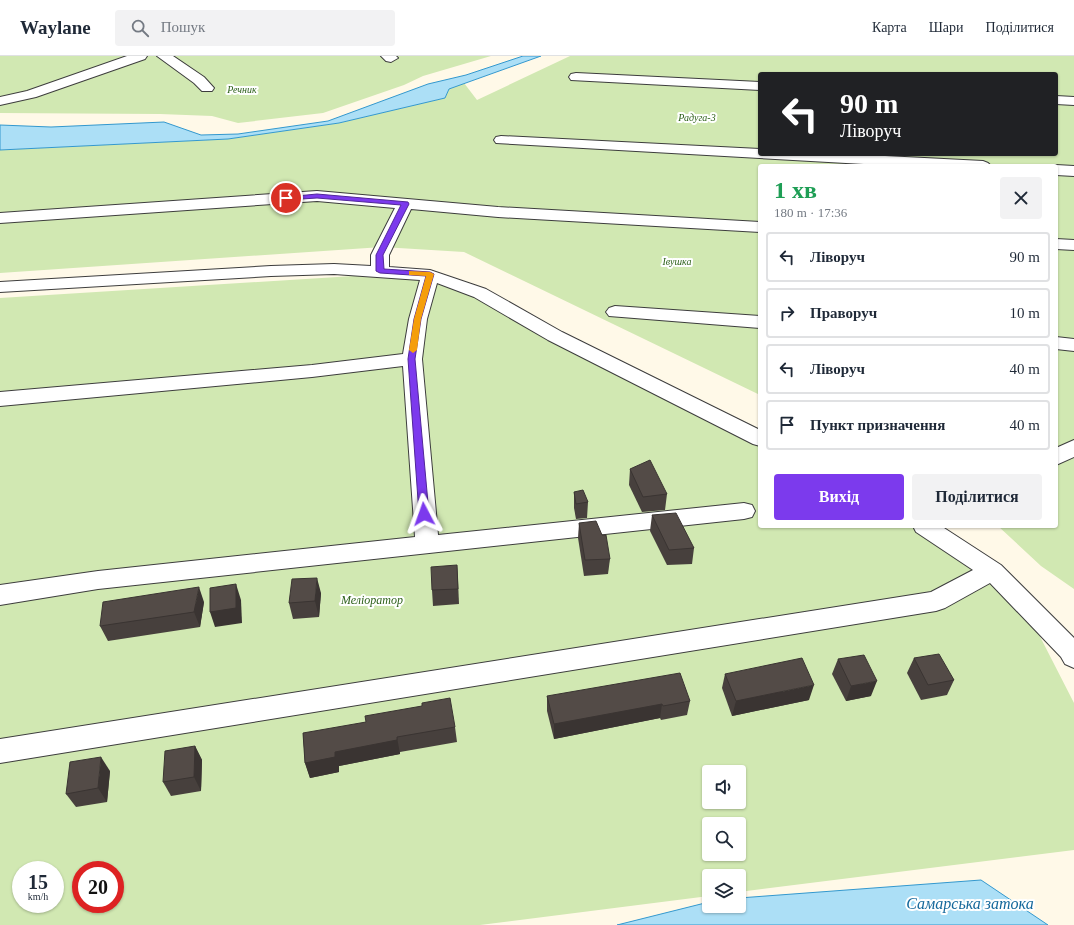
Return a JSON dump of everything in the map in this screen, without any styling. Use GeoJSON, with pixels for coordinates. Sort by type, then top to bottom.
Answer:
{"type":"FeatureCollection","features":[{"type":"Feature","properties":{"kind":"street"},"geometry":{"type":"LineString","coordinates":[[0,101],[31,94],[140,56]]}},
{"type":"Feature","properties":{"kind":"street"},"geometry":{"type":"LineString","coordinates":[[164,56],[200,80],[207,88]]}},
{"type":"Feature","properties":{"kind":"street"},"geometry":{"type":"LineString","coordinates":[[576,77],[758,86]]}},
{"type":"Feature","properties":{"kind":"street"},"geometry":{"type":"LineString","coordinates":[[1058,100],[1074,101]]}},
{"type":"Feature","properties":{"kind":"street"},"geometry":{"type":"LineString","coordinates":[[501,140],[758,154]]}},
{"type":"Feature","properties":{"kind":"street"},"geometry":{"type":"LineString","coordinates":[[798,156],[946,164]]}},
{"type":"Feature","properties":{"kind":"street"},"geometry":{"type":"LineString","coordinates":[[1058,170],[1074,171]]}},
{"type":"Feature","properties":{"kind":"street"},"geometry":{"type":"LineString","coordinates":[[0,218],[176,207],[317,196],[498,212],[758,227]]}},
{"type":"Feature","properties":{"kind":"street"},"geometry":{"type":"LineString","coordinates":[[380,271],[380,255],[405,204]]}},
{"type":"Feature","properties":{"kind":"street"},"geometry":{"type":"LineString","coordinates":[[1058,244],[1074,245]]}},
{"type":"Feature","properties":{"kind":"street"},"geometry":{"type":"LineString","coordinates":[[0,287],[271,271],[334,269],[430,274],[480,293],[555,336],[758,438]]}},
{"type":"Feature","properties":{"kind":"street"},"geometry":{"type":"LineString","coordinates":[[427,546],[412,359],[418,319],[430,274]]}},
{"type":"Feature","properties":{"kind":"street"},"geometry":{"type":"LineString","coordinates":[[615,312],[758,322]]}},
{"type":"Feature","properties":{"kind":"street"},"geometry":{"type":"LineString","coordinates":[[1058,343],[1074,345]]}},
{"type":"Feature","properties":{"kind":"street"},"geometry":{"type":"LineString","coordinates":[[0,399],[312,371],[412,359]]}},
{"type":"Feature","properties":{"kind":"street"},"geometry":{"type":"LineString","coordinates":[[1058,457],[1074,447]]}},
{"type":"Feature","properties":{"kind":"street"},"geometry":{"type":"LineString","coordinates":[[0,595],[98,580],[744,512]]}},
{"type":"Feature","properties":{"kind":"street"},"geometry":{"type":"LineString","coordinates":[[927,528],[993,571],[1070,650],[1074,657]]}},
{"type":"Feature","properties":{"kind":"street"},"geometry":{"type":"LineString","coordinates":[[0,750],[936,601],[967,583],[993,571]]}},
{"type":"Feature","properties":{"kind":"green space","name":"Речник"},"geometry":{"type":"Polygon","coordinates":[[[0,56],[491,56],[423,76],[404,85],[323,113],[238,123],[212,116],[160,114],[0,113],[0,56]]]}},
{"type":"Feature","properties":{"kind":"green space"},"geometry":{"type":"Polygon","coordinates":[[[570,56],[1074,56],[1074,589],[1041,566],[1000,528],[1058,528],[1058,164],[758,164],[758,394],[464,252],[382,247],[0,273],[0,150],[228,139],[339,123],[445,98],[449,89],[464,83],[477,100],[570,56]]]}},
{"type":"Feature","properties":{"kind":"green space","name":"Меліоратор"},"geometry":{"type":"Polygon","coordinates":[[[385,274],[471,284],[758,441],[758,528],[916,528],[943,543],[1030,617],[1074,703],[1074,850],[746,891],[746,869],[702,869],[702,897],[480,925],[0,925],[0,298],[385,274]]]}},
{"type":"Feature","properties":{"kind":"water"},"geometry":{"type":"Polygon","coordinates":[[[523,56],[541,56],[449,89],[445,98],[339,123],[228,139],[0,150],[0,125],[51,127],[164,122],[201,135],[238,134],[328,121],[428,84],[466,75],[523,56]]]}},
{"type":"Feature","properties":{"kind":"water","name":"Самарська затока"},"geometry":{"type":"Polygon","coordinates":[[[981,880],[1048,925],[617,925],[702,904],[702,913],[746,913],[746,897],[981,880]]]}},
{"type":"Feature","properties":{"kind":"building"},"geometry":{"type":"Polygon","coordinates":[[[650,460],[667,494],[643,497],[630,469],[650,460]]]}},
{"type":"Feature","properties":{"kind":"building"},"geometry":{"type":"Polygon","coordinates":[[[583,490],[588,502],[576,504],[574,492],[583,490]]]}},
{"type":"Feature","properties":{"kind":"building"},"geometry":{"type":"Polygon","coordinates":[[[676,513],[694,548],[669,550],[652,515],[676,513]]]}},
{"type":"Feature","properties":{"kind":"building"},"geometry":{"type":"Polygon","coordinates":[[[596,521],[602,535],[606,535],[610,559],[585,560],[579,523],[596,521]]]}},
{"type":"Feature","properties":{"kind":"building"},"geometry":{"type":"Polygon","coordinates":[[[457,565],[458,589],[432,590],[431,567],[457,565]]]}},
{"type":"Feature","properties":{"kind":"building"},"geometry":{"type":"Polygon","coordinates":[[[317,578],[315,601],[289,603],[292,579],[317,578]]]}},
{"type":"Feature","properties":{"kind":"building"},"geometry":{"type":"Polygon","coordinates":[[[236,584],[236,608],[210,612],[210,588],[236,584]]]}},
{"type":"Feature","properties":{"kind":"building"},"geometry":{"type":"Polygon","coordinates":[[[199,587],[194,612],[100,626],[103,602],[199,587]]]}},
{"type":"Feature","properties":{"kind":"building"},"geometry":{"type":"Polygon","coordinates":[[[939,654],[954,680],[928,685],[914,658],[939,654]]]}},
{"type":"Feature","properties":{"kind":"building"},"geometry":{"type":"Polygon","coordinates":[[[864,655],[877,681],[851,686],[838,659],[864,655]]]}},
{"type":"Feature","properties":{"kind":"building"},"geometry":{"type":"Polygon","coordinates":[[[802,658],[814,685],[736,701],[725,674],[802,658]]]}},
{"type":"Feature","properties":{"kind":"building"},"geometry":{"type":"Polygon","coordinates":[[[680,673],[690,701],[663,706],[662,704],[554,724],[547,696],[680,673]]]}},
{"type":"Feature","properties":{"kind":"building"},"geometry":{"type":"Polygon","coordinates":[[[450,698],[455,727],[397,737],[397,740],[335,752],[335,757],[305,763],[303,733],[366,722],[365,716],[422,706],[422,703],[450,698]]]}},
{"type":"Feature","properties":{"kind":"building"},"geometry":{"type":"Polygon","coordinates":[[[195,746],[194,777],[163,782],[165,751],[195,746]]]}},
{"type":"Feature","properties":{"kind":"building"},"geometry":{"type":"Polygon","coordinates":[[[101,757],[98,788],[66,794],[70,762],[101,757]]]}},
{"type":"Feature","properties":{"kind":"slow traffic"},"geometry":{"type":"LineString","coordinates":[[411,273],[430,274],[418,319],[413,350]]}},
{"type":"Feature","properties":{"kind":"route"},"geometry":{"type":"LineString","coordinates":[[286,198],[317,196],[379,200],[405,204],[380,255],[380,271],[430,274],[418,319],[412,359],[424,514]]}},
{"type":"Feature","properties":{"kind":"park label","name":"Радуга-3"},"geometry":{"type":"Point","coordinates":[697,117]}},
{"type":"Feature","properties":{"kind":"park label","name":"Івушка"},"geometry":{"type":"Point","coordinates":[677,261]}}]}
